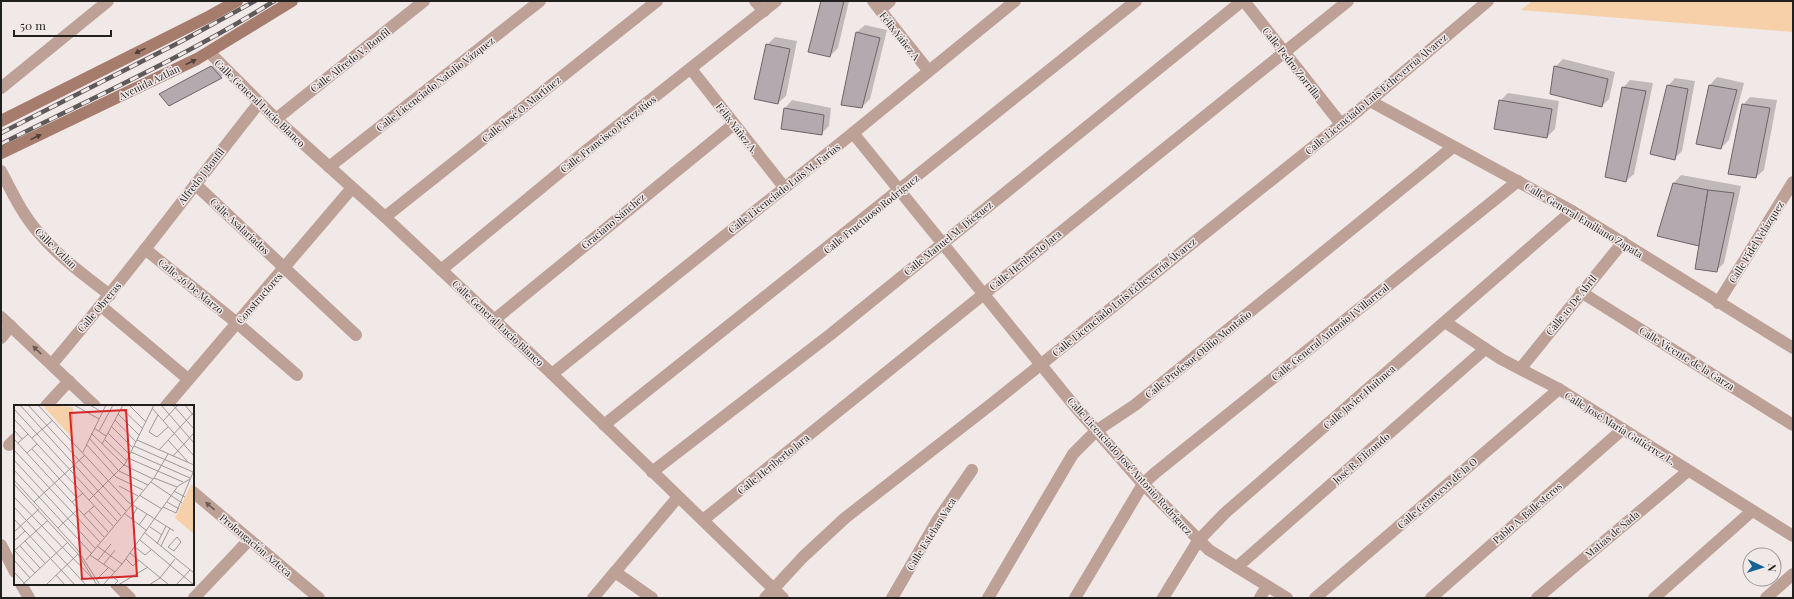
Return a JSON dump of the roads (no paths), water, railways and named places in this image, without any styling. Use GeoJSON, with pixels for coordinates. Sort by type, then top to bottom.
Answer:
{"type":"FeatureCollection","features":[{"type":"Feature","properties":{"kind":"main road"},"geometry":{"type":"LineString","coordinates":[[1,121],[176,34],[237,1]]}},
{"type":"Feature","properties":{"kind":"main road","name":"Avenida Aztlán"},"geometry":{"type":"LineString","coordinates":[[1,153],[209,52],[292,1]]}},
{"type":"Feature","properties":{"kind":"street"},"geometry":{"type":"LineString","coordinates":[[1,88],[108,1]]}},
{"type":"Feature","properties":{"kind":"street","name":"Calle Alfredo V. Bonfil"},"geometry":{"type":"LineString","coordinates":[[276,119],[424,1]]}},
{"type":"Feature","properties":{"kind":"street","name":"Calle Licenciado Natalio Vázquez"},"geometry":{"type":"LineString","coordinates":[[329,167],[540,1]]}},
{"type":"Feature","properties":{"kind":"street","name":"Calle José O. Martínez"},"geometry":{"type":"LineString","coordinates":[[386,217],[657,1]]}},
{"type":"Feature","properties":{"kind":"street"},"geometry":{"type":"LineString","coordinates":[[755,1],[764,11]]}},
{"type":"Feature","properties":{"kind":"street","name":"Calle Francisco Pérez Ríos"},"geometry":{"type":"LineString","coordinates":[[441,270],[587,150],[776,1]]}},
{"type":"Feature","properties":{"kind":"street"},"geometry":{"type":"LineString","coordinates":[[876,5],[890,1]]}},
{"type":"Feature","properties":{"kind":"street","name":"Calle Licenciado Luis M. Farías"},"geometry":{"type":"LineString","coordinates":[[552,374],[1015,1]]}},
{"type":"Feature","properties":{"kind":"street","name":"Calle Fructuoso Rodríguez"},"geometry":{"type":"LineString","coordinates":[[604,425],[901,190],[1136,1]]}},
{"type":"Feature","properties":{"kind":"street","name":"Calle Pedro Zorrilla"},"geometry":{"type":"LineString","coordinates":[[1243,1],[1341,124]]}},
{"type":"Feature","properties":{"kind":"street","name":"Calle Manuel M. Diéguez"},"geometry":{"type":"LineString","coordinates":[[652,472],[831,334],[943,241],[1243,1]]}},
{"type":"Feature","properties":{"kind":"street","name":"Calle Heriberto Jara"},"geometry":{"type":"LineString","coordinates":[[703,520],[1348,1]]}},
{"type":"Feature","properties":{"kind":"street","name":"Calle Licenciado Luis Echeverría Álvarez"},"geometry":{"type":"LineString","coordinates":[[769,593],[803,557],[845,518],[1370,101],[1488,1]]}},
{"type":"Feature","properties":{"kind":"street","name":"Félix Yáñez A"},"geometry":{"type":"LineString","coordinates":[[876,5],[928,70]]}},
{"type":"Feature","properties":{"kind":"street","name":"Calle General Lucio Blanco"},"geometry":{"type":"LineString","coordinates":[[209,52],[276,119],[386,217],[552,374],[703,520],[769,593],[783,598]]}},
{"type":"Feature","properties":{"kind":"street","name":"Félix Yáñez A."},"geometry":{"type":"LineString","coordinates":[[691,69],[784,187]]}},
{"type":"Feature","properties":{"kind":"street","name":"Calle General Emiliano Zapata"},"geometry":{"type":"LineString","coordinates":[[1370,101],[1453,147],[1518,180],[1572,211],[1718,303],[1791,344]]}},
{"type":"Feature","properties":{"kind":"street","name":"Alfredo J Bonfíl"},"geometry":{"type":"LineString","coordinates":[[145,249],[259,103]]}},
{"type":"Feature","properties":{"kind":"street","name":"Graciano Sánchez"},"geometry":{"type":"LineString","coordinates":[[494,320],[734,124]]}},
{"type":"Feature","properties":{"kind":"street","name":"Calle Licenciado José Antonio Rodríguez"},"geometry":{"type":"LineString","coordinates":[[853,133],[943,241],[1040,364],[1144,484],[1198,541],[1219,557],[1287,598]]}},
{"type":"Feature","properties":{"kind":"street","name":"Calle Profesor Otilio Montaño"},"geometry":{"type":"LineString","coordinates":[[988,598],[1073,454],[1096,430],[1121,416],[1135,405],[1453,147]]}},
{"type":"Feature","properties":{"kind":"street","name":"Calle Aztlán"},"geometry":{"type":"LineString","coordinates":[[1,171],[21,208],[37,232],[67,260],[110,295]]}},
{"type":"Feature","properties":{"kind":"street","name":"Calle General Antonio I Villarreal"},"geometry":{"type":"LineString","coordinates":[[1075,598],[1144,484],[1155,472],[1518,180]]}},
{"type":"Feature","properties":{"kind":"street","name":"Calle Fidel Velázquez"},"geometry":{"type":"LineString","coordinates":[[1718,303],[1793,182]]}},
{"type":"Feature","properties":{"kind":"street","name":"Calle Asalariados"},"geometry":{"type":"LineString","coordinates":[[195,184],[356,335]]}},
{"type":"Feature","properties":{"kind":"street","name":"Constructores"},"geometry":{"type":"LineString","coordinates":[[167,405],[352,188]]}},
{"type":"Feature","properties":{"kind":"street","name":"Calle Javier Huitmea"},"geometry":{"type":"LineString","coordinates":[[1163,598],[1198,541],[1225,513],[1572,211]]}},
{"type":"Feature","properties":{"kind":"street","name":"Calle 10 De Abril"},"geometry":{"type":"LineString","coordinates":[[1521,368],[1623,242]]}},
{"type":"Feature","properties":{"kind":"street","name":"Calle Obreras"},"geometry":{"type":"LineString","coordinates":[[52,364],[102,306],[145,249]]}},
{"type":"Feature","properties":{"kind":"street","name":"Calle 26 De Marzo"},"geometry":{"type":"LineString","coordinates":[[145,249],[237,323],[297,375]]}},
{"type":"Feature","properties":{"kind":"street","name":"Calle Vicente de la Garza"},"geometry":{"type":"LineString","coordinates":[[1581,292],[1793,425]]}},
{"type":"Feature","properties":{"kind":"street"},"geometry":{"type":"LineString","coordinates":[[102,306],[188,379]]}},
{"type":"Feature","properties":{"kind":"street"},"geometry":{"type":"LineString","coordinates":[[1,317],[94,405]]}},
{"type":"Feature","properties":{"kind":"street","name":"Calle José María Gutiérrez L."},"geometry":{"type":"LineString","coordinates":[[1445,322],[1485,349],[1558,389],[1793,536]]}},
{"type":"Feature","properties":{"kind":"street"},"geometry":{"type":"LineString","coordinates":[[1,338],[11,326]]}},
{"type":"Feature","properties":{"kind":"street","name":"José R. Elizondo"},"geometry":{"type":"LineString","coordinates":[[1237,567],[1485,349]]}},
{"type":"Feature","properties":{"kind":"street"},"geometry":{"type":"LineString","coordinates":[[47,405],[69,381]]}},
{"type":"Feature","properties":{"kind":"street","name":"Calle Genovevo de la O"},"geometry":{"type":"LineString","coordinates":[[1315,598],[1558,389]]}},
{"type":"Feature","properties":{"kind":"street","name":"Pablo A. Ballesteros"},"geometry":{"type":"LineString","coordinates":[[1431,598],[1623,429]]}},
{"type":"Feature","properties":{"kind":"street","name":"Calle Esteban Vaca"},"geometry":{"type":"LineString","coordinates":[[892,598],[937,521],[972,470]]}},
{"type":"Feature","properties":{"kind":"street","name":"Matías de Sada"},"geometry":{"type":"LineString","coordinates":[[1537,598],[1688,471]]}},
{"type":"Feature","properties":{"kind":"street","name":"Prolongación Azteca"},"geometry":{"type":"LineString","coordinates":[[194,493],[314,596]]}},
{"type":"Feature","properties":{"kind":"street"},"geometry":{"type":"LineString","coordinates":[[593,598],[678,497]]}},
{"type":"Feature","properties":{"kind":"street"},"geometry":{"type":"LineString","coordinates":[[1654,598],[1752,511]]}},
{"type":"Feature","properties":{"kind":"street"},"geometry":{"type":"LineString","coordinates":[[194,598],[249,540]]}},
{"type":"Feature","properties":{"kind":"street"},"geometry":{"type":"LineString","coordinates":[[1,545],[14,570]]}},
{"type":"Feature","properties":{"kind":"street"},"geometry":{"type":"LineString","coordinates":[[615,572],[652,598]]}},
{"type":"Feature","properties":{"kind":"street"},"geometry":{"type":"LineString","coordinates":[[1766,598],[1793,574]]}},
{"type":"Feature","properties":{"kind":"street"},"geometry":{"type":"LineString","coordinates":[[22,585],[29,598]]}},
{"type":"Feature","properties":{"kind":"street"},"geometry":{"type":"LineString","coordinates":[[117,585],[130,598]]}},
{"type":"Feature","properties":{"kind":"street"},"geometry":{"type":"LineString","coordinates":[[1260,598],[1267,586]]}},
{"type":"Feature","properties":{"kind":"railway"},"geometry":{"type":"LineString","coordinates":[[1,133],[182,41],[255,1]]}},
{"type":"Feature","properties":{"kind":"railway"},"geometry":{"type":"LineString","coordinates":[[1,144],[139,76],[207,40],[274,1]]}}]}
